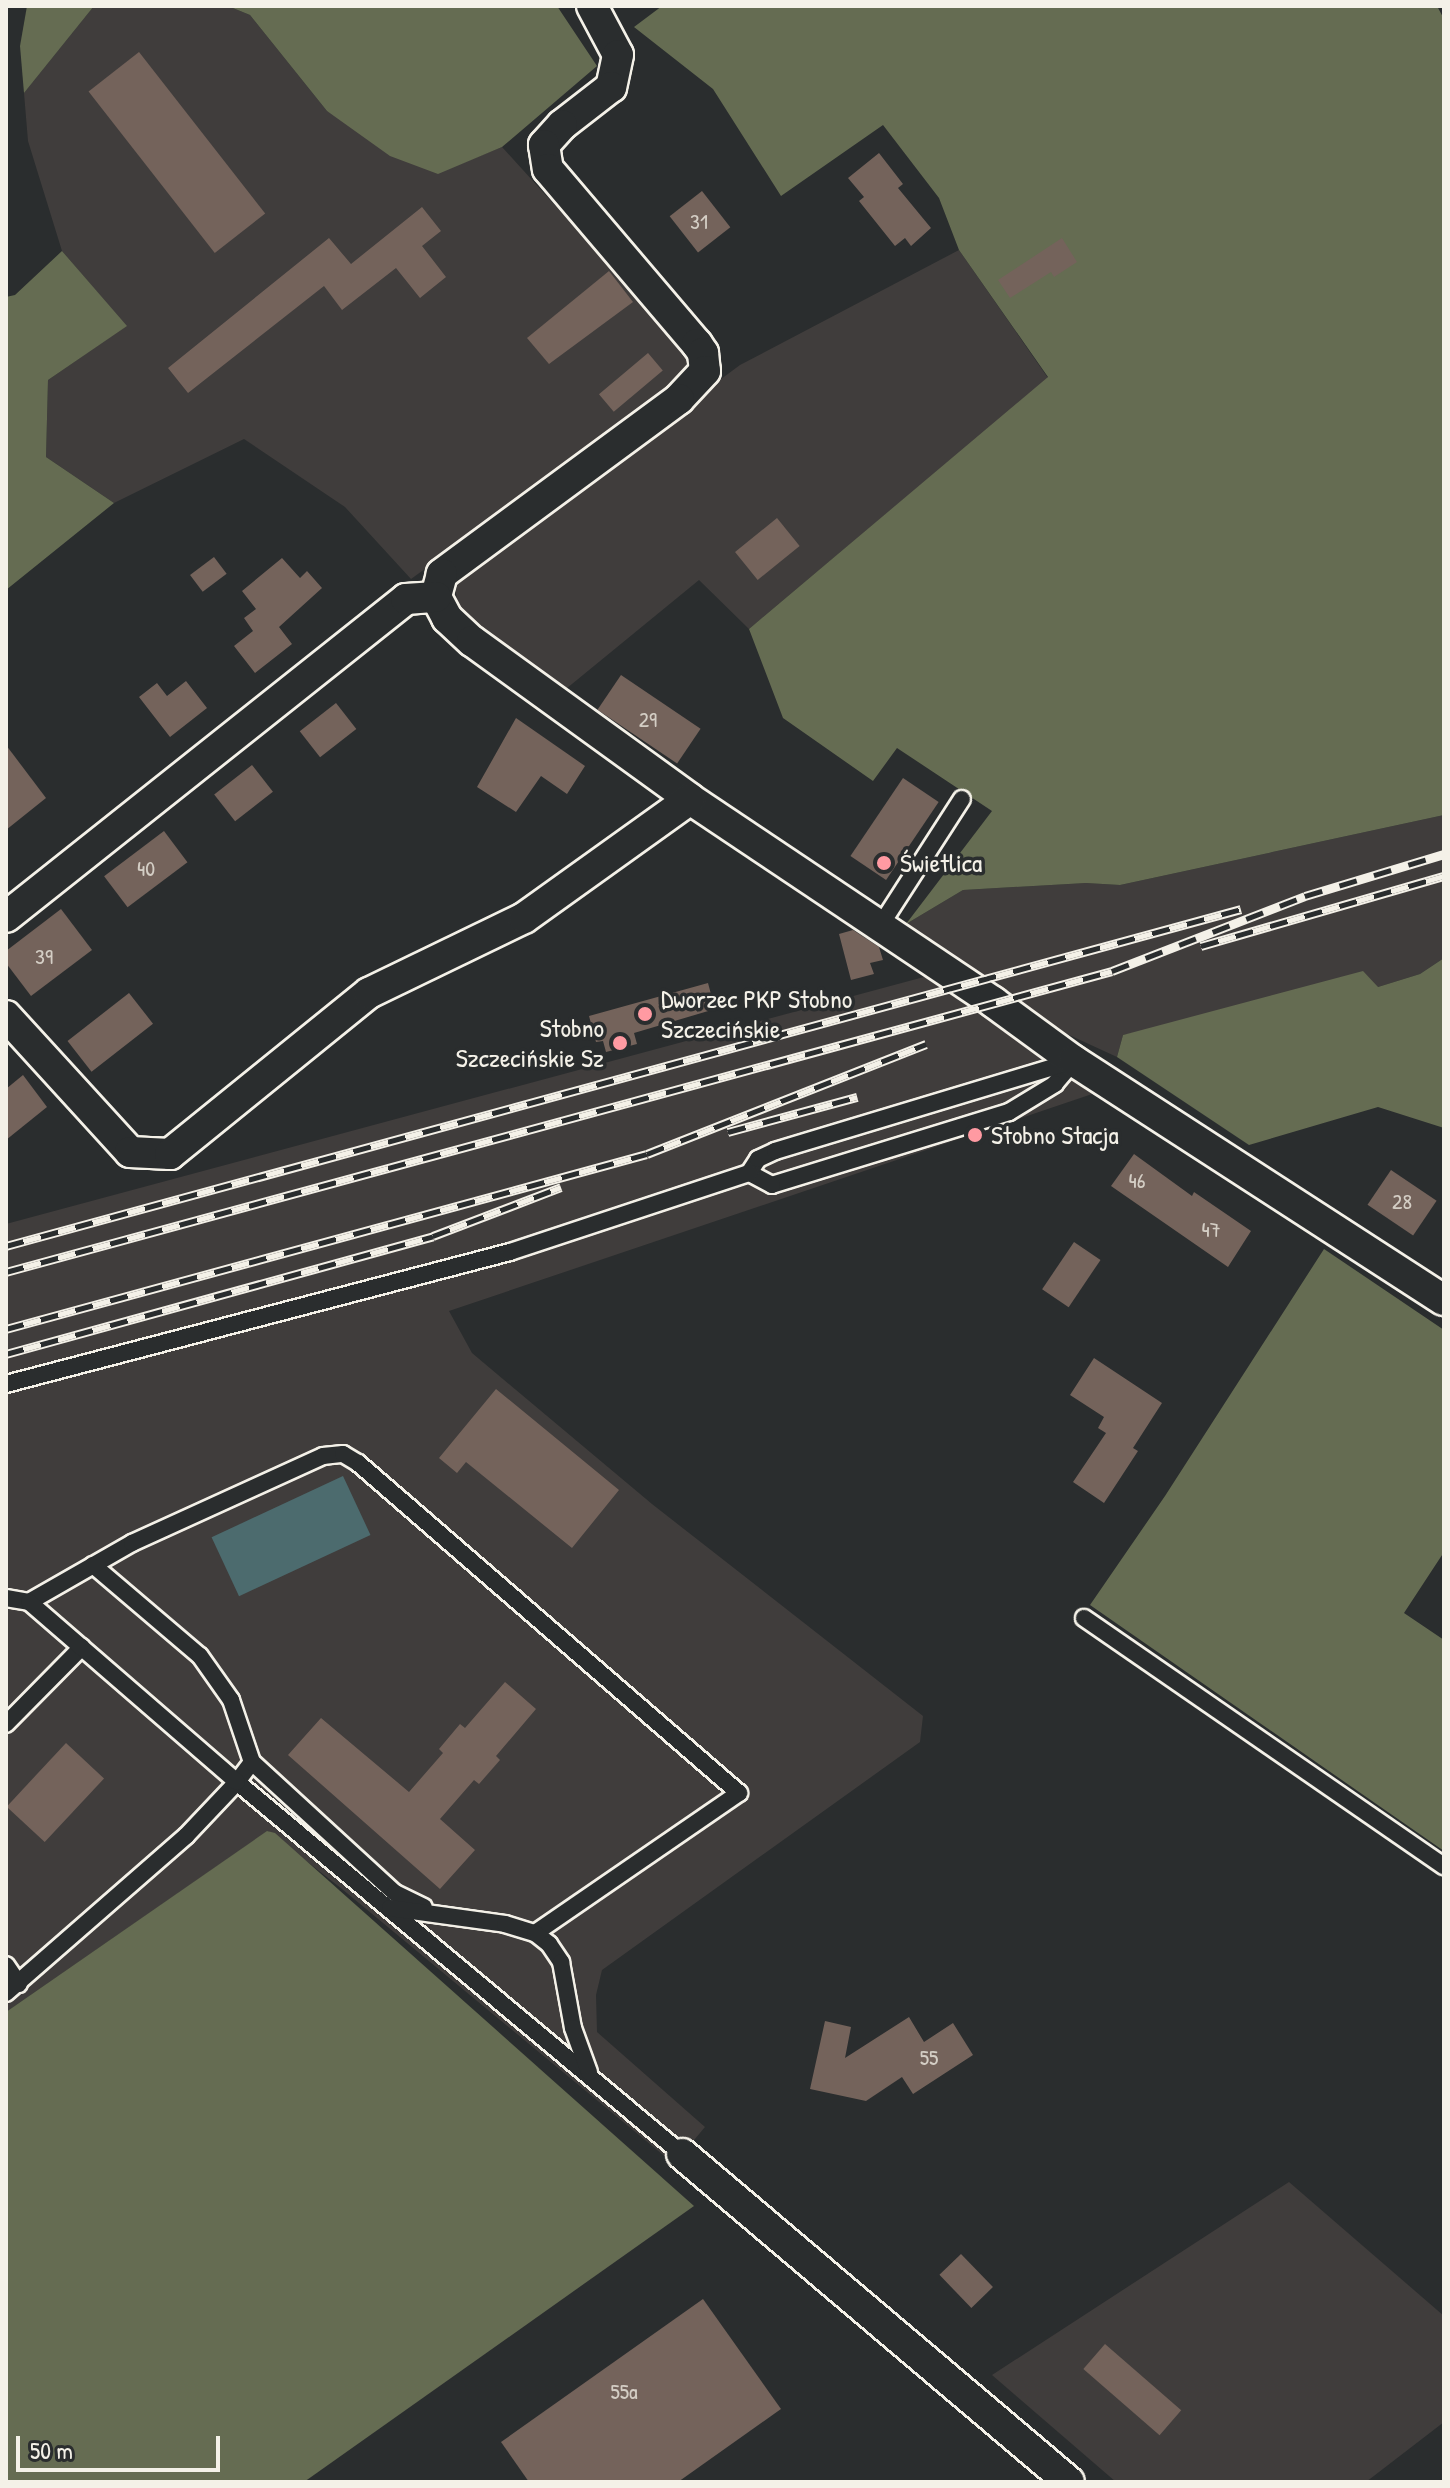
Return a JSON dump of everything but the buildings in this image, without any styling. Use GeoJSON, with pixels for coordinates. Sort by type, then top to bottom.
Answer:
{"type":"FeatureCollection","features":[{"type":"Feature","properties":{"kind":"street"},"geometry":{"type":"LineString","coordinates":[[592,6],[618,55],[611,87],[562,125],[544,145],[548,169],[697,344],[703,353],[705,371],[679,399],[442,574],[436,597],[447,618],[472,641],[690,799],[1074,1061],[1444,1300]]}},
{"type":"Feature","properties":{"kind":"street"},"geometry":{"type":"LineString","coordinates":[[6,917],[406,599],[436,597]]}},
{"type":"Feature","properties":{"kind":"street"},"geometry":{"type":"LineString","coordinates":[[6,1016],[130,1152],[170,1154],[369,993],[524,918],[690,799]]}},
{"type":"Feature","properties":{"kind":"street"},"geometry":{"type":"LineString","coordinates":[[682,2154],[1069,2482]]}},
{"type":"Feature","properties":{"kind":"lane"},"geometry":{"type":"LineString","coordinates":[[880,926],[962,799]]}},
{"type":"Feature","properties":{"kind":"lane"},"geometry":{"type":"LineString","coordinates":[[6,1384],[510,1252],[749,1173],[758,1159],[775,1151],[1074,1061]]}},
{"type":"Feature","properties":{"kind":"lane"},"geometry":{"type":"LineString","coordinates":[[749,1173],[772,1185],[1009,1112],[1046,1091],[1074,1061]]}},
{"type":"Feature","properties":{"kind":"lane"},"geometry":{"type":"LineString","coordinates":[[29,1602],[93,1565],[323,1456],[343,1454],[358,1463],[739,1793],[535,1933]]}},
{"type":"Feature","properties":{"kind":"lane"},"geometry":{"type":"LineString","coordinates":[[93,1565],[200,1656],[231,1700],[252,1762],[395,1893],[452,1918]]}},
{"type":"Feature","properties":{"kind":"lane"},"geometry":{"type":"LineString","coordinates":[[6,1598],[29,1602],[237,1782],[682,2154]]}},
{"type":"Feature","properties":{"kind":"lane"},"geometry":{"type":"LineString","coordinates":[[1084,1618],[1444,1866]]}},
{"type":"Feature","properties":{"kind":"lane"},"geometry":{"type":"LineString","coordinates":[[6,1724],[82,1647]]}},
{"type":"Feature","properties":{"kind":"lane"},"geometry":{"type":"LineString","coordinates":[[6,1965],[13,1988],[186,1836],[252,1762]]}},
{"type":"Feature","properties":{"kind":"lane"},"geometry":{"type":"LineString","coordinates":[[388,1908],[505,1924],[535,1933],[549,1944],[561,1962],[579,2051],[597,2083]]}},
{"type":"Feature","properties":{"kind":"shaded area"},"geometry":{"type":"Polygon","coordinates":[[[94,6],[228,6],[250,15],[327,111],[438,173],[502,147],[690,354],[685,381],[411,579],[345,507],[244,439],[114,503],[46,457],[48,380],[126,326],[62,251],[28,141],[24,93],[94,6]]]}},
{"type":"Feature","properties":{"kind":"shaded area"},"geometry":{"type":"Polygon","coordinates":[[[959,250],[1048,378],[749,629],[699,580],[561,693],[459,609],[453,578],[740,365],[959,250]]]}},
{"type":"Feature","properties":{"kind":"shaded area"},"geometry":{"type":"Polygon","coordinates":[[[1444,815],[1444,958],[1420,974],[1378,987],[1123,1035],[1117,1057],[1054,1028],[906,924],[963,890],[1086,883],[1120,885],[1444,815]]]}},
{"type":"Feature","properties":{"kind":"shaded area"},"geometry":{"type":"Polygon","coordinates":[[[935,974],[1104,1090],[449,1311],[472,1353],[652,1504],[923,1716],[920,1742],[602,1970],[596,1995],[597,2032],[705,2127],[674,2164],[268,1831],[6,2012],[6,1224],[935,974]]]}},
{"type":"Feature","properties":{"kind":"shaded area"},"geometry":{"type":"Polygon","coordinates":[[[1289,2182],[1444,2316],[1444,2422],[1366,2482],[1116,2482],[992,2375],[1289,2182]]]}},
{"type":"Feature","properties":{"kind":"green space"},"geometry":{"type":"Polygon","coordinates":[[[27,6],[94,6],[24,93],[20,46],[27,6]]]}},
{"type":"Feature","properties":{"kind":"green space"},"geometry":{"type":"Polygon","coordinates":[[[228,6],[557,6],[597,66],[502,147],[438,174],[390,156],[327,111],[250,15],[228,6]]]}},
{"type":"Feature","properties":{"kind":"green space"},"geometry":{"type":"Polygon","coordinates":[[[662,6],[1437,6],[1444,19],[1444,815],[1120,885],[1086,883],[963,890],[906,924],[992,811],[897,748],[873,781],[783,718],[749,629],[1048,377],[959,250],[939,198],[883,125],[781,196],[713,89],[634,27],[662,6]]]}},
{"type":"Feature","properties":{"kind":"green space"},"geometry":{"type":"Polygon","coordinates":[[[62,251],[127,326],[48,380],[46,457],[114,503],[6,590],[6,297],[15,295],[62,251]]]}},
{"type":"Feature","properties":{"kind":"green space"},"geometry":{"type":"Polygon","coordinates":[[[1444,958],[1444,1128],[1378,1107],[1249,1145],[1117,1057],[1123,1035],[1363,971],[1378,987],[1420,974],[1444,958]]]}},
{"type":"Feature","properties":{"kind":"green space"},"geometry":{"type":"Polygon","coordinates":[[[1324,1249],[1444,1330],[1444,1552],[1404,1613],[1444,1640],[1444,1851],[1090,1605],[1165,1496],[1324,1249]]]}},
{"type":"Feature","properties":{"kind":"green space"},"geometry":{"type":"Polygon","coordinates":[[[267,1831],[275,1833],[694,2206],[304,2482],[6,2482],[6,2012],[267,1831]]]}},
{"type":"Feature","properties":{"kind":"water"},"geometry":{"type":"Polygon","coordinates":[[[343,1476],[370,1535],[239,1596],[212,1537],[343,1476]]]}},
{"type":"Feature","properties":{"kind":"railway"},"geometry":{"type":"LineString","coordinates":[[6,1272],[1112,971],[1305,896],[1444,854]]}},
{"type":"Feature","properties":{"kind":"railway"},"geometry":{"type":"LineString","coordinates":[[1201,946],[1444,876]]}},
{"type":"Feature","properties":{"kind":"railway"},"geometry":{"type":"LineString","coordinates":[[6,1246],[1241,909]]}},
{"type":"Feature","properties":{"kind":"railway"},"geometry":{"type":"LineString","coordinates":[[6,1329],[647,1154],[926,1044]]}},
{"type":"Feature","properties":{"kind":"railway"},"geometry":{"type":"LineString","coordinates":[[728,1132],[857,1097]]}},
{"type":"Feature","properties":{"kind":"railway"},"geometry":{"type":"LineString","coordinates":[[6,1354],[433,1236],[561,1187]]}},
{"type":"Feature","properties":{"kind":"place","name":"Świetlica"},"geometry":{"type":"Point","coordinates":[884,863]}},
{"type":"Feature","properties":{"kind":"place","name":"Dworzec PKP Stobno Szczecińskie"},"geometry":{"type":"Point","coordinates":[645,1014]}},
{"type":"Feature","properties":{"kind":"place","name":"Stobno Szczecińskie Sz"},"geometry":{"type":"Point","coordinates":[620,1043]}},
{"type":"Feature","properties":{"kind":"place","name":"Stobno Stacja"},"geometry":{"type":"Point","coordinates":[975,1135]}}]}
